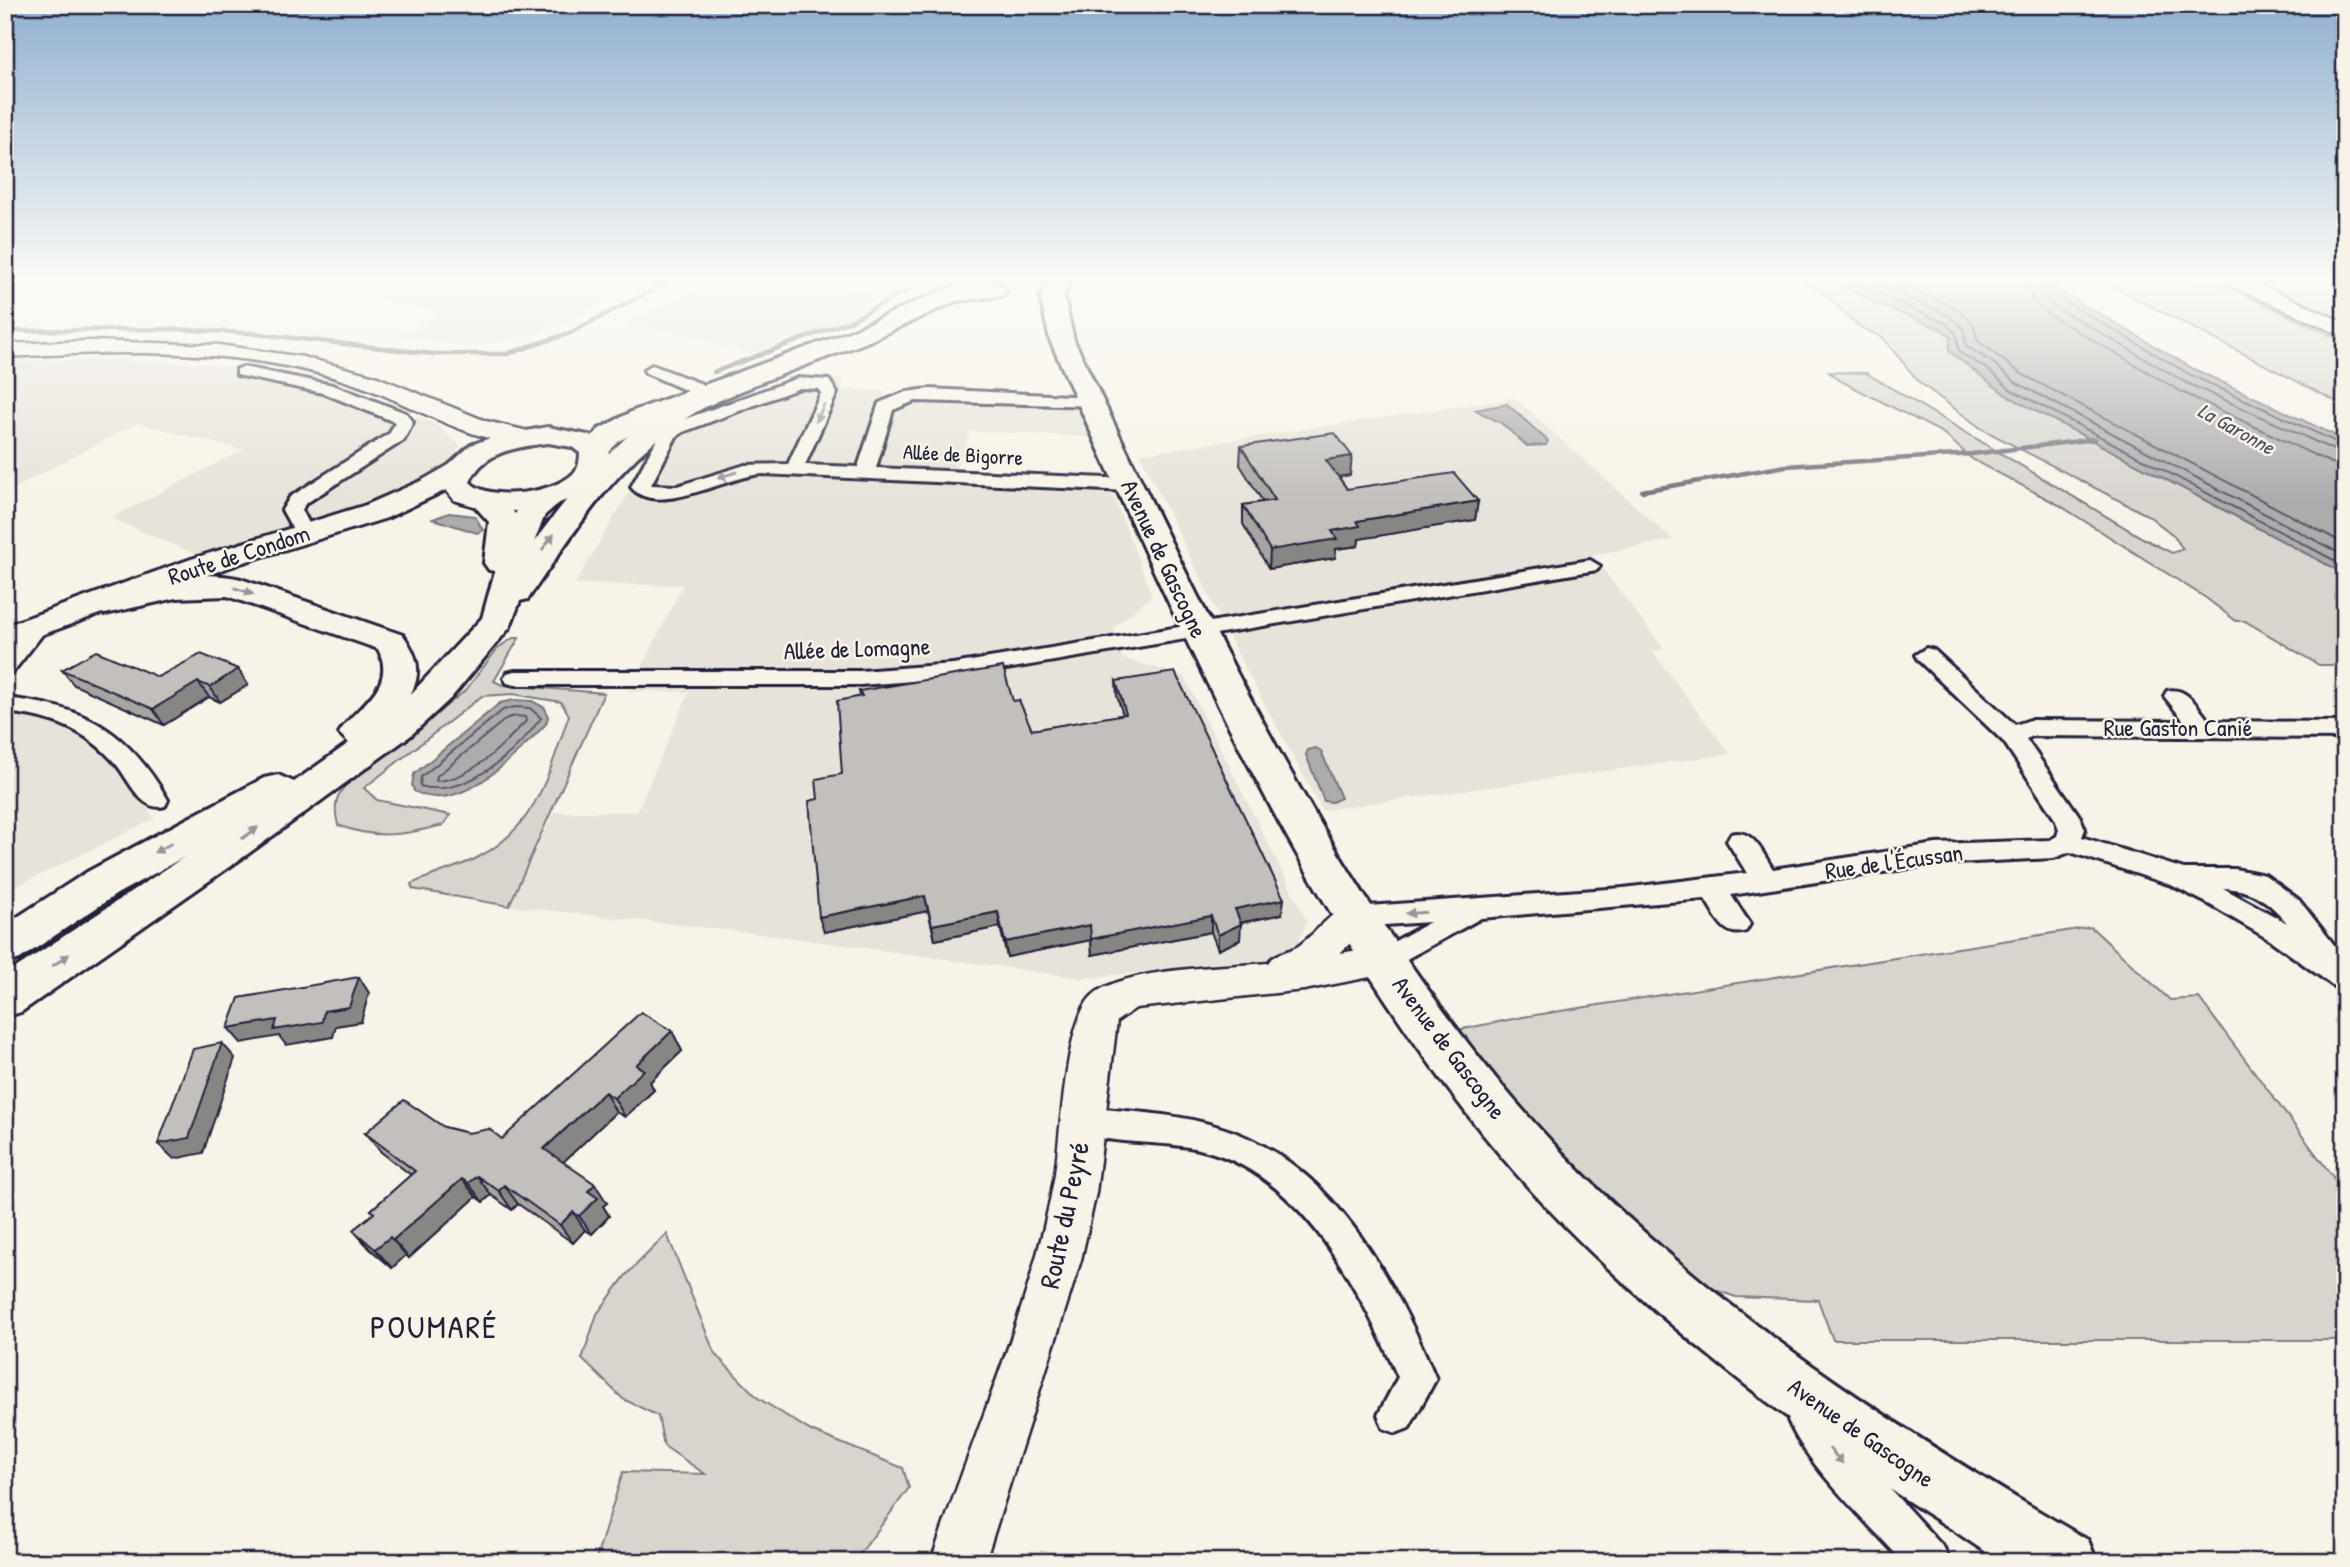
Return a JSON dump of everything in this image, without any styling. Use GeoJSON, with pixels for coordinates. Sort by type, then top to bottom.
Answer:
{"type":"FeatureCollection","features":[{"type":"Feature","properties":{"kind":"main road"},"geometry":{"type":"LineString","coordinates":[[472,482],[505,442],[524,437],[569,436],[784,355]]}},
{"type":"Feature","properties":{"kind":"main road"},"geometry":{"type":"LineString","coordinates":[[595,450],[609,435],[643,417],[809,355]]}},
{"type":"Feature","properties":{"kind":"main road","name":"Avenue de Gascogne"},"geometry":{"type":"LineString","coordinates":[[1069,355],[1220,680],[1354,917],[1435,1036],[1531,1153],[1616,1238],[1700,1313],[1810,1399],[1981,1514],[2066,1562]]}},
{"type":"Feature","properties":{"kind":"main road"},"geometry":{"type":"LineString","coordinates":[[5,999],[235,844],[397,727],[439,690],[498,620],[547,543],[643,439],[672,415],[742,380]]}},
{"type":"Feature","properties":{"kind":"main road"},"geometry":{"type":"LineString","coordinates":[[498,620],[522,530],[532,510],[584,478],[597,459],[595,450],[589,444],[569,436]]}},
{"type":"Feature","properties":{"kind":"main road"},"geometry":{"type":"LineString","coordinates":[[472,482],[519,502],[553,495]]}},
{"type":"Feature","properties":{"kind":"main road"},"geometry":{"type":"LineString","coordinates":[[5,947],[102,883],[268,794],[381,723],[422,687],[482,618],[494,593],[506,520],[472,482]]}},
{"type":"Feature","properties":{"kind":"main road","name":"Route de Condom"},"geometry":{"type":"LineString","coordinates":[[5,638],[304,533],[472,482]]}},
{"type":"Feature","properties":{"kind":"main road"},"geometry":{"type":"LineString","coordinates":[[100,604],[176,588],[230,586],[391,642],[402,666],[401,682],[390,698],[343,747]]}},
{"type":"Feature","properties":{"kind":"street"},"geometry":{"type":"LineString","coordinates":[[229,355],[290,361],[370,381],[484,430],[524,437]]}},
{"type":"Feature","properties":{"kind":"street"},"geometry":{"type":"LineString","coordinates":[[652,370],[696,388]]}},
{"type":"Feature","properties":{"kind":"street"},"geometry":{"type":"LineString","coordinates":[[243,372],[327,388],[400,417],[404,422],[398,436],[297,501],[292,510],[304,533]]}},
{"type":"Feature","properties":{"kind":"street","name":"Allée de Bigorre"},"geometry":{"type":"LineString","coordinates":[[794,470],[830,393],[823,384],[798,383],[677,428],[670,434],[640,487],[664,493],[747,469],[1129,485]]}},
{"type":"Feature","properties":{"kind":"street"},"geometry":{"type":"LineString","coordinates":[[866,473],[885,407],[903,399],[929,394],[1091,402]]}},
{"type":"Feature","properties":{"kind":"street"},"geometry":{"type":"LineString","coordinates":[[422,403],[461,432],[473,448],[472,482]]}},
{"type":"Feature","properties":{"kind":"street","name":"Allée de Lomagne"},"geometry":{"type":"LineString","coordinates":[[515,678],[895,677],[953,671],[1590,566]]}},
{"type":"Feature","properties":{"kind":"street"},"geometry":{"type":"LineString","coordinates":[[5,667],[38,626]]}},
{"type":"Feature","properties":{"kind":"street"},"geometry":{"type":"LineString","coordinates":[[1926,655],[2012,736],[2067,817],[2072,829],[2068,842],[2180,878],[2245,879],[2270,890],[2282,899],[2343,976]]}},
{"type":"Feature","properties":{"kind":"street"},"geometry":{"type":"LineString","coordinates":[[5,687],[5,696]]}},
{"type":"Feature","properties":{"kind":"street"},"geometry":{"type":"LineString","coordinates":[[2175,696],[2202,728]]}},
{"type":"Feature","properties":{"kind":"street"},"geometry":{"type":"LineString","coordinates":[[5,705],[41,707],[107,737],[127,758],[156,800]]}},
{"type":"Feature","properties":{"kind":"street","name":"Rue Gaston Canié"},"geometry":{"type":"LineString","coordinates":[[2012,736],[2030,728],[2345,730]]}},
{"type":"Feature","properties":{"kind":"street"},"geometry":{"type":"LineString","coordinates":[[1740,841],[1766,880]]}},
{"type":"Feature","properties":{"kind":"street","name":"Rue de l'Écussan"},"geometry":{"type":"LineString","coordinates":[[1354,917],[1623,898],[1712,888],[1936,854],[2054,849],[2068,842]]}},
{"type":"Feature","properties":{"kind":"street"},"geometry":{"type":"LineString","coordinates":[[1712,888],[1736,924]]}},
{"type":"Feature","properties":{"kind":"street","name":"Rue de l'Écussan"},"geometry":{"type":"LineString","coordinates":[[1383,961],[1478,908]]}},
{"type":"Feature","properties":{"kind":"street","name":"Route du Peyré"},"geometry":{"type":"LineString","coordinates":[[1248,980],[1293,967],[1312,957],[1354,917]]}},
{"type":"Feature","properties":{"kind":"street","name":"Route du Peyré"},"geometry":{"type":"LineString","coordinates":[[958,1562],[978,1493],[1052,1280],[1069,1216],[1097,1016],[1111,1000],[1134,992],[1304,975],[1383,961]]}},
{"type":"Feature","properties":{"kind":"street"},"geometry":{"type":"LineString","coordinates":[[1084,1121],[1194,1136],[1232,1145],[1273,1168],[1301,1189],[1326,1215],[1346,1242],[1418,1379],[1396,1415]]}},
{"type":"Feature","properties":{"kind":"street"},"geometry":{"type":"LineString","coordinates":[[1810,1399],[1806,1410],[1808,1422],[1930,1562]]}},
{"type":"Feature","properties":{"kind":"shaded area"},"geometry":{"type":"Polygon","coordinates":[[[1897,355],[1954,355],[2006,395],[2345,574],[2345,665],[2319,665],[2245,621],[2236,621],[2206,598],[2059,505],[1972,459],[1943,433],[1837,379],[1829,372],[1866,373],[2146,540],[2172,553],[2183,549],[2173,535],[2149,516],[1982,429],[1919,382],[1897,355]]]}},
{"type":"Feature","properties":{"kind":"shaded area"},"geometry":{"type":"Polygon","coordinates":[[[2246,355],[2345,355],[2345,406],[2246,355]]]}},
{"type":"Feature","properties":{"kind":"shaded area"},"geometry":{"type":"Polygon","coordinates":[[[114,359],[259,370],[335,386],[435,424],[461,446],[433,481],[372,506],[195,554],[111,518],[243,450],[137,423],[5,493],[5,361],[114,359]]]}},
{"type":"Feature","properties":{"kind":"shaded area"},"geometry":{"type":"Polygon","coordinates":[[[798,377],[844,378],[842,389],[884,391],[883,397],[1082,405],[1094,437],[971,431],[956,468],[1096,477],[1114,498],[1152,595],[1114,628],[1122,658],[1184,676],[1307,921],[1292,959],[1082,978],[771,935],[509,906],[554,812],[637,812],[689,692],[630,691],[683,585],[575,584],[664,432],[680,421],[798,377]]]}},
{"type":"Feature","properties":{"kind":"shaded area"},"geometry":{"type":"Polygon","coordinates":[[[1515,398],[1673,540],[1592,555],[1664,649],[1652,651],[1730,754],[1322,810],[1236,651],[1140,454],[1515,398]]]}},
{"type":"Feature","properties":{"kind":"shaded area"},"geometry":{"type":"Polygon","coordinates":[[[513,638],[519,638],[494,681],[502,685],[604,693],[509,906],[413,889],[411,884],[469,862],[497,846],[527,815],[547,777],[569,715],[561,702],[513,694],[482,696],[364,788],[377,800],[450,815],[443,825],[390,834],[352,830],[338,825],[337,798],[353,777],[465,691],[498,648],[513,638]]]}},
{"type":"Feature","properties":{"kind":"shaded area"},"geometry":{"type":"Polygon","coordinates":[[[5,713],[54,718],[96,741],[117,762],[154,819],[5,892],[5,713]]]}},
{"type":"Feature","properties":{"kind":"shaded area"},"geometry":{"type":"Polygon","coordinates":[[[2091,927],[2170,1000],[2199,998],[2345,1193],[2345,1340],[1833,1340],[1818,1300],[1736,1297],[1709,1288],[1632,1232],[1549,1148],[1458,1030],[1523,1017],[2091,927]]]}},
{"type":"Feature","properties":{"kind":"shaded area"},"geometry":{"type":"Polygon","coordinates":[[[667,1234],[715,1354],[758,1398],[811,1431],[903,1468],[909,1488],[854,1562],[595,1562],[623,1472],[705,1474],[664,1446],[658,1416],[623,1399],[582,1359],[597,1314],[626,1275],[667,1234]]]}},
{"type":"Feature","properties":{"kind":"water","name":"La Garonne"},"geometry":{"type":"Polygon","coordinates":[[[1954,355],[2170,355],[2345,440],[2345,574],[2006,395],[1954,355]]]}},
{"type":"Feature","properties":{"kind":"water"},"geometry":{"type":"Polygon","coordinates":[[[1507,404],[1548,441],[1546,445],[1527,446],[1501,423],[1475,410],[1507,404]]]}},
{"type":"Feature","properties":{"kind":"water"},"geometry":{"type":"Polygon","coordinates":[[[449,513],[475,516],[483,530],[477,533],[433,519],[449,513]]]}},
{"type":"Feature","properties":{"kind":"water"},"geometry":{"type":"Polygon","coordinates":[[[514,700],[532,701],[545,708],[548,717],[546,724],[519,751],[486,778],[450,796],[432,797],[414,791],[414,774],[500,703],[514,700]]]}},
{"type":"Feature","properties":{"kind":"water"},"geometry":{"type":"Polygon","coordinates":[[[1316,748],[1321,751],[1341,798],[1332,802],[1324,801],[1306,755],[1308,750],[1316,748]]]}},
{"type":"Feature","properties":{"kind":"building"},"geometry":{"type":"Polygon","coordinates":[[[1335,433],[1352,456],[1326,460],[1347,489],[1454,473],[1478,501],[1357,521],[1360,526],[1332,531],[1337,539],[1270,550],[1243,505],[1275,500],[1241,446],[1335,433]]]}},
{"type":"Feature","properties":{"kind":"building"},"geometry":{"type":"Polygon","coordinates":[[[96,651],[158,677],[201,654],[238,669],[210,687],[198,682],[153,709],[62,670],[96,651]]]}},
{"type":"Feature","properties":{"kind":"building"},"geometry":{"type":"Polygon","coordinates":[[[1003,667],[1013,701],[1019,700],[1032,730],[1126,714],[1116,681],[1175,672],[1284,899],[1235,909],[1241,924],[1218,935],[1211,916],[1091,939],[1090,925],[1005,942],[998,912],[932,925],[925,896],[819,917],[809,801],[818,799],[816,779],[842,774],[837,701],[862,696],[859,691],[1003,667]]]}},
{"type":"Feature","properties":{"kind":"building"},"geometry":{"type":"Polygon","coordinates":[[[359,977],[349,1007],[324,1011],[322,1022],[274,1030],[277,1020],[228,1028],[239,998],[359,977]]]}},
{"type":"Feature","properties":{"kind":"building"},"geometry":{"type":"Polygon","coordinates":[[[641,1012],[672,1031],[636,1065],[644,1070],[614,1098],[605,1092],[544,1149],[595,1184],[588,1191],[598,1198],[579,1216],[573,1212],[560,1225],[504,1185],[499,1191],[477,1176],[468,1183],[462,1179],[393,1240],[390,1237],[375,1249],[353,1230],[374,1213],[371,1210],[415,1171],[365,1133],[404,1100],[444,1127],[468,1133],[489,1129],[502,1139],[641,1012]]]}},
{"type":"Feature","properties":{"kind":"building"},"geometry":{"type":"Polygon","coordinates":[[[222,1043],[189,1138],[158,1144],[193,1049],[222,1043]]]}},
{"type":"Feature","properties":{"kind":"waterway"},"geometry":{"type":"LineString","coordinates":[[714,372],[759,355]]}},
{"type":"Feature","properties":{"kind":"waterway"},"geometry":{"type":"LineString","coordinates":[[1642,491],[1786,466],[1972,454],[2095,439]]}},
{"type":"Feature","properties":{"kind":"district","name":"POUMARÉ"},"geometry":{"type":"Point","coordinates":[434,1327]}}]}
